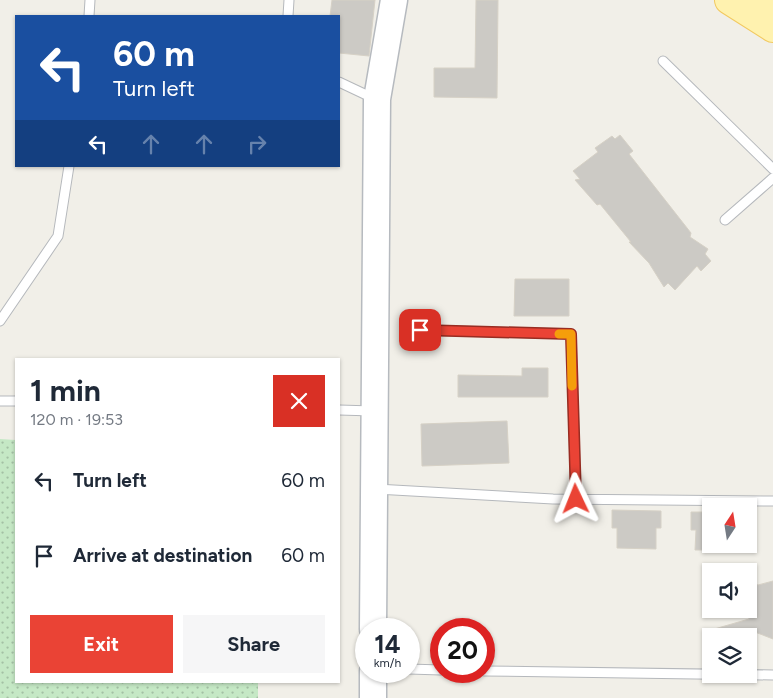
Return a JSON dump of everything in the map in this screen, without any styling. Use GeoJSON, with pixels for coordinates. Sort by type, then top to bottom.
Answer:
{"type":"FeatureCollection","features":[{"type":"Feature","properties":{"kind":"main road"},"geometry":{"type":"LineString","coordinates":[[729,0],[773,28]]}},
{"type":"Feature","properties":{"kind":"main road"},"geometry":{"type":"LineString","coordinates":[[767,0],[773,4]]}},
{"type":"Feature","properties":{"kind":"street"},"geometry":{"type":"LineString","coordinates":[[373,618],[377,100],[394,0]]}},
{"type":"Feature","properties":{"kind":"street"},"geometry":{"type":"LineString","coordinates":[[372,698],[373,683]]}},
{"type":"Feature","properties":{"kind":"lane"},"geometry":{"type":"LineString","coordinates":[[89,15],[90,0]]}},
{"type":"Feature","properties":{"kind":"lane"},"geometry":{"type":"LineString","coordinates":[[288,15],[289,0]]}},
{"type":"Feature","properties":{"kind":"lane"},"geometry":{"type":"LineString","coordinates":[[663,62],[773,169]]}},
{"type":"Feature","properties":{"kind":"lane"},"geometry":{"type":"LineString","coordinates":[[340,82],[377,100]]}},
{"type":"Feature","properties":{"kind":"lane"},"geometry":{"type":"LineString","coordinates":[[0,321],[58,236],[69,167]]}},
{"type":"Feature","properties":{"kind":"lane"},"geometry":{"type":"LineString","coordinates":[[725,220],[773,178]]}},
{"type":"Feature","properties":{"kind":"lane"},"geometry":{"type":"LineString","coordinates":[[420,330],[571,334],[576,499]]}},
{"type":"Feature","properties":{"kind":"lane"},"geometry":{"type":"LineString","coordinates":[[0,401],[15,401]]}},
{"type":"Feature","properties":{"kind":"lane"},"geometry":{"type":"LineString","coordinates":[[340,410],[375,411]]}},
{"type":"Feature","properties":{"kind":"lane"},"geometry":{"type":"LineString","coordinates":[[374,489],[576,499],[773,501]]}},
{"type":"Feature","properties":{"kind":"lane"},"geometry":{"type":"LineString","coordinates":[[495,670],[773,675]]}},
{"type":"Feature","properties":{"kind":"green space"},"geometry":{"type":"Polygon","coordinates":[[[0,439],[15,440],[15,683],[258,683],[258,698],[0,698],[0,439]]]}},
{"type":"Feature","properties":{"kind":"building"},"geometry":{"type":"Polygon","coordinates":[[[332,0],[375,0],[369,56],[340,53],[340,15],[330,15],[332,0]]]}},
{"type":"Feature","properties":{"kind":"building"},"geometry":{"type":"Polygon","coordinates":[[[476,0],[498,0],[497,98],[434,97],[434,68],[475,68],[476,0]]]}},
{"type":"Feature","properties":{"kind":"building"},"geometry":{"type":"Polygon","coordinates":[[[620,135],[633,151],[629,154],[691,233],[690,237],[708,249],[705,254],[711,261],[701,271],[697,266],[675,290],[668,283],[664,287],[649,263],[629,242],[631,242],[600,204],[597,205],[575,180],[580,179],[573,171],[598,152],[595,148],[612,136],[615,139],[620,135]]]}},
{"type":"Feature","properties":{"kind":"building"},"geometry":{"type":"Polygon","coordinates":[[[515,279],[569,279],[569,316],[514,316],[515,279]]]}},
{"type":"Feature","properties":{"kind":"building"},"geometry":{"type":"Polygon","coordinates":[[[522,368],[548,368],[548,397],[458,397],[458,375],[522,376],[522,368]]]}},
{"type":"Feature","properties":{"kind":"building"},"geometry":{"type":"Polygon","coordinates":[[[507,421],[509,463],[422,466],[421,424],[507,421]]]}},
{"type":"Feature","properties":{"kind":"building"},"geometry":{"type":"Polygon","coordinates":[[[612,510],[661,511],[661,528],[656,528],[656,549],[617,548],[617,528],[612,528],[612,510]]]}},
{"type":"Feature","properties":{"kind":"building"},"geometry":{"type":"Polygon","coordinates":[[[691,512],[702,512],[702,550],[695,550],[696,530],[691,530],[691,512]]]}},
{"type":"Feature","properties":{"kind":"building"},"geometry":{"type":"Polygon","coordinates":[[[773,581],[773,639],[757,633],[757,628],[718,628],[749,618],[757,618],[758,585],[773,581]]]}},
{"type":"Feature","properties":{"kind":"slow traffic"},"geometry":{"type":"LineString","coordinates":[[559,334],[571,334],[572,386]]}},
{"type":"Feature","properties":{"kind":"route"},"geometry":{"type":"LineString","coordinates":[[420,330],[571,334],[576,499]]}}]}
